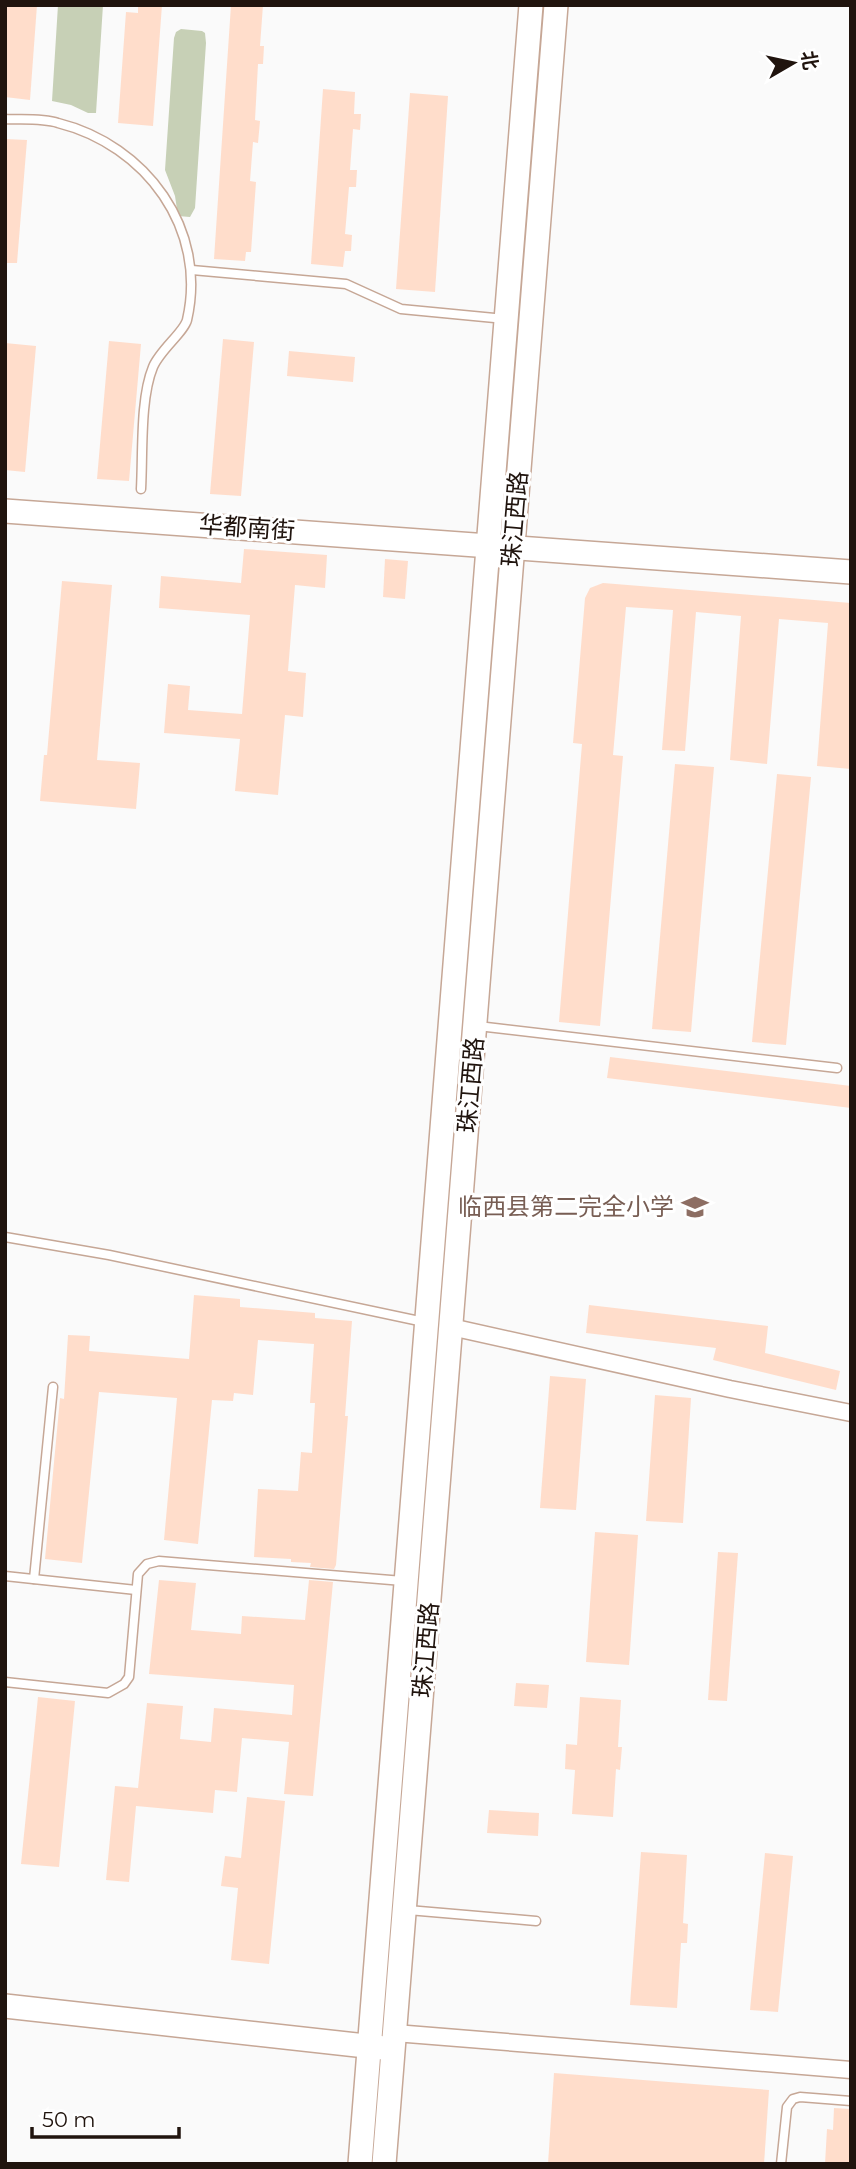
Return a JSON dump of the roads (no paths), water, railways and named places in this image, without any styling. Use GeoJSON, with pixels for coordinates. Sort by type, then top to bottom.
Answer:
{"type":"FeatureCollection","features":[{"type":"Feature","properties":{"kind":"main road","name":"珠江西路"},"geometry":{"type":"LineString","coordinates":[[360,2164],[531,5]]}},
{"type":"Feature","properties":{"kind":"main road","name":"珠江西路"},"geometry":{"type":"LineString","coordinates":[[384,2164],[556,5]]}},
{"type":"Feature","properties":{"kind":"main road","name":"华都南街"},"geometry":{"type":"LineString","coordinates":[[5,511],[851,572]]}},
{"type":"Feature","properties":{"kind":"main road"},"geometry":{"type":"LineString","coordinates":[[5,2006],[369,2047],[394,2041]]}},
{"type":"Feature","properties":{"kind":"street"},"geometry":{"type":"LineString","coordinates":[[452,1327],[851,1413]]}},
{"type":"Feature","properties":{"kind":"street"},"geometry":{"type":"LineString","coordinates":[[394,2041],[851,2070]]}},
{"type":"Feature","properties":{"kind":"lane"},"geometry":{"type":"LineString","coordinates":[[5,119],[56,122],[83,131],[111,145],[144,170],[183,230],[192,270],[187,323],[159,355],[147,385],[141,489]]}},
{"type":"Feature","properties":{"kind":"lane"},"geometry":{"type":"LineString","coordinates":[[192,270],[345,284],[401,309],[506,319]]}},
{"type":"Feature","properties":{"kind":"lane"},"geometry":{"type":"LineString","coordinates":[[475,1026],[837,1068]]}},
{"type":"Feature","properties":{"kind":"lane"},"geometry":{"type":"LineString","coordinates":[[5,1237],[109,1255],[427,1323]]}},
{"type":"Feature","properties":{"kind":"lane"},"geometry":{"type":"LineString","coordinates":[[34,1579],[53,1387]]}},
{"type":"Feature","properties":{"kind":"lane"},"geometry":{"type":"LineString","coordinates":[[5,1682],[108,1693],[124,1684],[129,1677],[138,1574],[146,1564],[159,1561],[406,1581]]}},
{"type":"Feature","properties":{"kind":"lane"},"geometry":{"type":"LineString","coordinates":[[5,1576],[136,1590]]}},
{"type":"Feature","properties":{"kind":"lane"},"geometry":{"type":"LineString","coordinates":[[405,1910],[536,1921]]}},
{"type":"Feature","properties":{"kind":"lane"},"geometry":{"type":"LineString","coordinates":[[781,2164],[787,2106],[793,2099],[800,2097],[851,2101]]}},
{"type":"Feature","properties":{"kind":"place","name":"临西县第二完全小学"},"geometry":{"type":"Point","coordinates":[695,1207]}}]}
